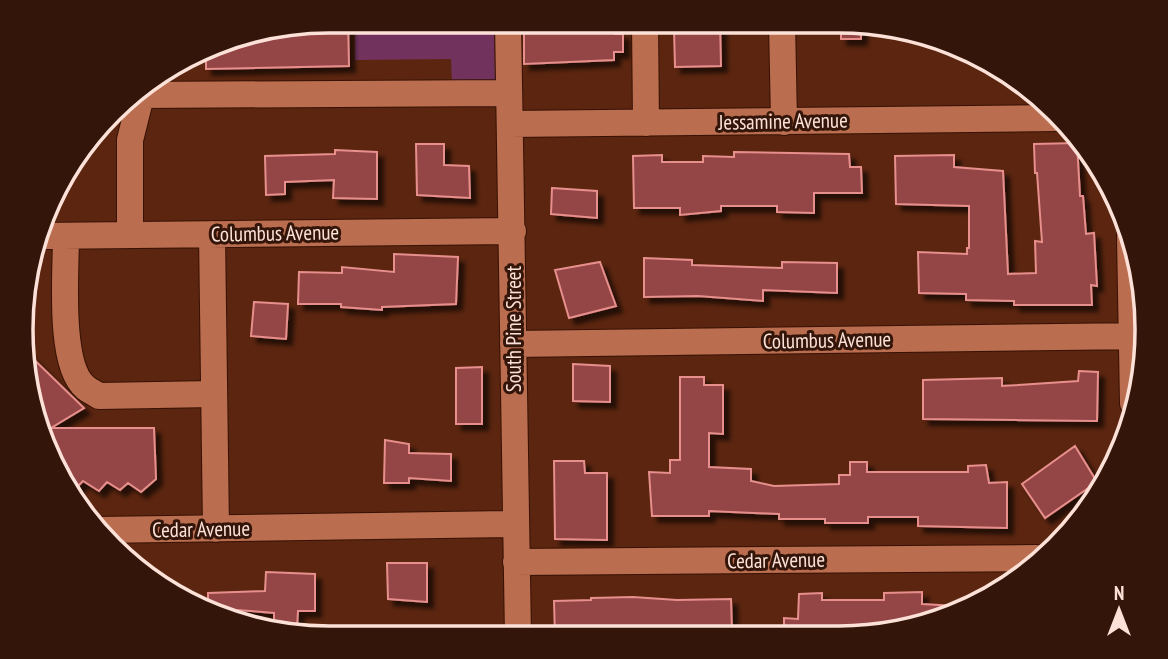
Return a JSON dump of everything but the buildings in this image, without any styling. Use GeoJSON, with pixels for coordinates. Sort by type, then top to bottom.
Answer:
{"type":"FeatureCollection","features":[{"type":"Feature","properties":{"kind":"street","name":"South Pine Street"},"geometry":{"type":"LineString","coordinates":[[508,33],[518,626]]}},
{"type":"Feature","properties":{"kind":"street"},"geometry":{"type":"LineString","coordinates":[[645,33],[646,123]]}},
{"type":"Feature","properties":{"kind":"street"},"geometry":{"type":"LineString","coordinates":[[782,33],[784,122]]}},
{"type":"Feature","properties":{"kind":"street"},"geometry":{"type":"LineString","coordinates":[[156,89],[509,93]]}},
{"type":"Feature","properties":{"kind":"street"},"geometry":{"type":"LineString","coordinates":[[130,235],[130,140],[139,103]]}},
{"type":"Feature","properties":{"kind":"street","name":"Jessamine Avenue"},"geometry":{"type":"LineString","coordinates":[[510,124],[1046,118]]}},
{"type":"Feature","properties":{"kind":"street","name":"Columbus Avenue"},"geometry":{"type":"LineString","coordinates":[[48,236],[513,231]]}},
{"type":"Feature","properties":{"kind":"street"},"geometry":{"type":"LineString","coordinates":[[212,234],[216,529]]}},
{"type":"Feature","properties":{"kind":"street"},"geometry":{"type":"LineString","coordinates":[[66,236],[66,338],[71,362],[84,387],[99,396],[214,394]]}},
{"type":"Feature","properties":{"kind":"street","name":"Columbus Avenue"},"geometry":{"type":"LineString","coordinates":[[513,344],[1135,336]]}},
{"type":"Feature","properties":{"kind":"street","name":"Cedar Avenue"},"geometry":{"type":"LineString","coordinates":[[112,530],[516,524]]}},
{"type":"Feature","properties":{"kind":"street","name":"Cedar Avenue"},"geometry":{"type":"LineString","coordinates":[[516,562],[1027,558]]}},
{"type":"Feature","properties":{"kind":"shaded area"},"geometry":{"type":"Polygon","coordinates":[[[355,33],[494,33],[495,84],[452,84],[451,59],[355,60],[355,33]]]}}]}
